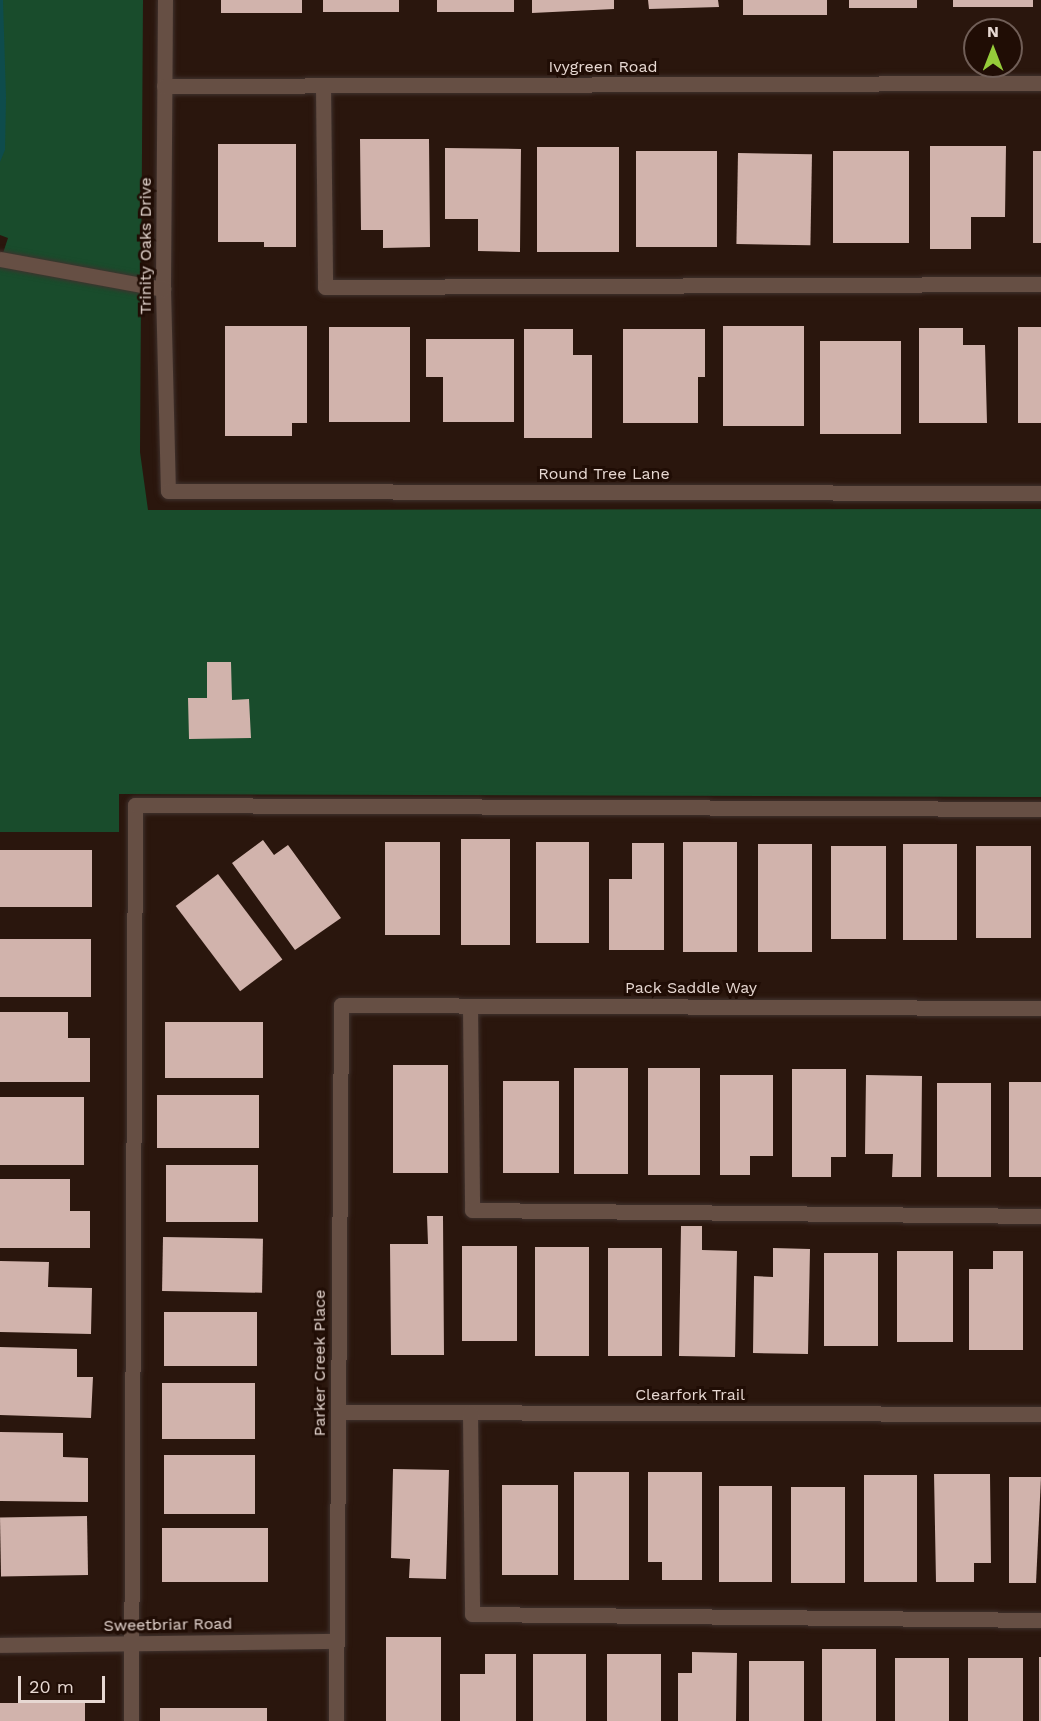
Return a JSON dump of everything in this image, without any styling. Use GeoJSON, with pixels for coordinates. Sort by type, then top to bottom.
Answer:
{"type":"FeatureCollection","features":[{"type":"Feature","properties":{"kind":"street","name":"Trinity Oaks Drive"},"geometry":{"type":"LineString","coordinates":[[165,0],[163,289],[168,491]]}},
{"type":"Feature","properties":{"kind":"street","name":"Ivygreen Road"},"geometry":{"type":"LineString","coordinates":[[164,86],[1041,83]]}},
{"type":"Feature","properties":{"kind":"street"},"geometry":{"type":"LineString","coordinates":[[323,86],[325,287],[1041,284]]}},
{"type":"Feature","properties":{"kind":"street"},"geometry":{"type":"LineString","coordinates":[[0,260],[163,289]]}},
{"type":"Feature","properties":{"kind":"street","name":"Round Tree Lane"},"geometry":{"type":"LineString","coordinates":[[168,491],[1041,493]]}},
{"type":"Feature","properties":{"kind":"street"},"geometry":{"type":"LineString","coordinates":[[131,1721],[135,806],[1041,809]]}},
{"type":"Feature","properties":{"kind":"street","name":"Pack Saddle Way"},"geometry":{"type":"LineString","coordinates":[[341,1005],[1041,1008]]}},
{"type":"Feature","properties":{"kind":"street","name":"Parker Creek Place"},"geometry":{"type":"LineString","coordinates":[[336,1721],[341,1005]]}},
{"type":"Feature","properties":{"kind":"street"},"geometry":{"type":"LineString","coordinates":[[470,1006],[472,1210],[1041,1216]]}},
{"type":"Feature","properties":{"kind":"street","name":"Clearfork Trail"},"geometry":{"type":"LineString","coordinates":[[338,1412],[1041,1414]]}},
{"type":"Feature","properties":{"kind":"street"},"geometry":{"type":"LineString","coordinates":[[470,1412],[472,1614],[1041,1620]]}},
{"type":"Feature","properties":{"kind":"street","name":"Sweetbriar Road"},"geometry":{"type":"LineString","coordinates":[[0,1645],[336,1641]]}},
{"type":"Feature","properties":{"kind":"green space"},"geometry":{"type":"Polygon","coordinates":[[[0,0],[143,0],[140,452],[148,510],[1041,509],[1041,797],[119,794],[119,832],[0,832],[0,262],[8,238],[0,235],[0,0]]]}},
{"type":"Feature","properties":{"kind":"water"},"geometry":{"type":"Polygon","coordinates":[[[0,0],[3,0],[6,98],[5,150],[0,162],[0,0]]]}},
{"type":"Feature","properties":{"kind":"building"},"geometry":{"type":"Polygon","coordinates":[[[221,0],[302,0],[302,13],[221,13],[221,0]]]}},
{"type":"Feature","properties":{"kind":"building"},"geometry":{"type":"Polygon","coordinates":[[[323,0],[399,0],[399,12],[323,12],[323,0]]]}},
{"type":"Feature","properties":{"kind":"building"},"geometry":{"type":"Polygon","coordinates":[[[437,0],[514,0],[514,12],[437,12],[437,0]]]}},
{"type":"Feature","properties":{"kind":"building"},"geometry":{"type":"Polygon","coordinates":[[[532,0],[614,0],[614,9],[532,13],[532,0]]]}},
{"type":"Feature","properties":{"kind":"building"},"geometry":{"type":"Polygon","coordinates":[[[648,0],[718,0],[719,7],[649,9],[648,0]]]}},
{"type":"Feature","properties":{"kind":"building"},"geometry":{"type":"Polygon","coordinates":[[[743,0],[827,0],[827,15],[743,15],[743,0]]]}},
{"type":"Feature","properties":{"kind":"building"},"geometry":{"type":"Polygon","coordinates":[[[849,0],[917,0],[917,8],[849,8],[849,0]]]}},
{"type":"Feature","properties":{"kind":"building"},"geometry":{"type":"Polygon","coordinates":[[[953,0],[1033,0],[1033,7],[953,7],[953,0]]]}},
{"type":"Feature","properties":{"kind":"building"},"geometry":{"type":"Polygon","coordinates":[[[360,139],[429,139],[430,247],[383,248],[383,230],[361,230],[360,139]]]}},
{"type":"Feature","properties":{"kind":"building"},"geometry":{"type":"Polygon","coordinates":[[[218,144],[296,144],[296,247],[264,247],[264,242],[218,242],[218,144]]]}},
{"type":"Feature","properties":{"kind":"building"},"geometry":{"type":"Polygon","coordinates":[[[930,146],[1006,146],[1005,217],[971,217],[971,249],[930,249],[930,146]]]}},
{"type":"Feature","properties":{"kind":"building"},"geometry":{"type":"Polygon","coordinates":[[[537,147],[619,147],[619,252],[537,252],[537,147]]]}},
{"type":"Feature","properties":{"kind":"building"},"geometry":{"type":"Polygon","coordinates":[[[445,148],[521,149],[520,252],[478,251],[478,219],[445,219],[445,148]]]}},
{"type":"Feature","properties":{"kind":"building"},"geometry":{"type":"Polygon","coordinates":[[[636,151],[717,151],[717,247],[636,247],[636,151]]]}},
{"type":"Feature","properties":{"kind":"building"},"geometry":{"type":"Polygon","coordinates":[[[833,151],[909,151],[909,243],[833,243],[833,151]]]}},
{"type":"Feature","properties":{"kind":"building"},"geometry":{"type":"Polygon","coordinates":[[[1033,151],[1041,151],[1041,243],[1033,243],[1033,151]]]}},
{"type":"Feature","properties":{"kind":"building"},"geometry":{"type":"Polygon","coordinates":[[[738,153],[812,154],[810,245],[736,244],[738,153]]]}},
{"type":"Feature","properties":{"kind":"building"},"geometry":{"type":"Polygon","coordinates":[[[225,326],[307,326],[307,423],[292,423],[292,436],[225,436],[225,326]]]}},
{"type":"Feature","properties":{"kind":"building"},"geometry":{"type":"Polygon","coordinates":[[[723,326],[804,326],[804,426],[723,426],[723,326]]]}},
{"type":"Feature","properties":{"kind":"building"},"geometry":{"type":"Polygon","coordinates":[[[329,327],[410,327],[410,422],[329,422],[329,327]]]}},
{"type":"Feature","properties":{"kind":"building"},"geometry":{"type":"Polygon","coordinates":[[[1018,327],[1041,327],[1041,423],[1018,423],[1018,327]]]}},
{"type":"Feature","properties":{"kind":"building"},"geometry":{"type":"Polygon","coordinates":[[[919,328],[963,328],[963,345],[985,345],[987,423],[919,423],[919,328]]]}},
{"type":"Feature","properties":{"kind":"building"},"geometry":{"type":"Polygon","coordinates":[[[524,329],[573,329],[573,355],[592,355],[592,438],[524,438],[524,329]]]}},
{"type":"Feature","properties":{"kind":"building"},"geometry":{"type":"Polygon","coordinates":[[[623,329],[705,329],[705,377],[698,377],[698,423],[623,423],[623,329]]]}},
{"type":"Feature","properties":{"kind":"building"},"geometry":{"type":"Polygon","coordinates":[[[426,339],[514,339],[514,422],[443,422],[443,377],[426,377],[426,339]]]}},
{"type":"Feature","properties":{"kind":"building"},"geometry":{"type":"Polygon","coordinates":[[[820,341],[901,341],[901,434],[820,434],[820,341]]]}},
{"type":"Feature","properties":{"kind":"building"},"geometry":{"type":"Polygon","coordinates":[[[207,662],[231,662],[232,700],[249,699],[251,738],[189,739],[188,698],[207,698],[207,662]]]}},
{"type":"Feature","properties":{"kind":"building"},"geometry":{"type":"Polygon","coordinates":[[[461,839],[510,839],[510,945],[461,945],[461,839]]]}},
{"type":"Feature","properties":{"kind":"building"},"geometry":{"type":"Polygon","coordinates":[[[263,840],[274,855],[288,845],[341,918],[295,950],[232,863],[263,840]]]}},
{"type":"Feature","properties":{"kind":"building"},"geometry":{"type":"Polygon","coordinates":[[[385,842],[440,842],[440,935],[385,935],[385,842]]]}},
{"type":"Feature","properties":{"kind":"building"},"geometry":{"type":"Polygon","coordinates":[[[536,842],[589,842],[589,943],[536,943],[536,842]]]}},
{"type":"Feature","properties":{"kind":"building"},"geometry":{"type":"Polygon","coordinates":[[[683,842],[737,842],[737,952],[683,952],[683,842]]]}},
{"type":"Feature","properties":{"kind":"building"},"geometry":{"type":"Polygon","coordinates":[[[632,843],[664,843],[664,950],[609,950],[609,879],[632,879],[632,843]]]}},
{"type":"Feature","properties":{"kind":"building"},"geometry":{"type":"Polygon","coordinates":[[[758,844],[812,844],[812,952],[758,952],[758,844]]]}},
{"type":"Feature","properties":{"kind":"building"},"geometry":{"type":"Polygon","coordinates":[[[903,844],[957,844],[957,940],[903,940],[903,844]]]}},
{"type":"Feature","properties":{"kind":"building"},"geometry":{"type":"Polygon","coordinates":[[[831,846],[886,846],[886,939],[831,939],[831,846]]]}},
{"type":"Feature","properties":{"kind":"building"},"geometry":{"type":"Polygon","coordinates":[[[976,846],[1031,846],[1031,938],[976,938],[976,846]]]}},
{"type":"Feature","properties":{"kind":"building"},"geometry":{"type":"Polygon","coordinates":[[[0,850],[92,850],[92,907],[0,907],[0,850]]]}},
{"type":"Feature","properties":{"kind":"building"},"geometry":{"type":"Polygon","coordinates":[[[218,874],[282,959],[240,991],[176,906],[218,874]]]}},
{"type":"Feature","properties":{"kind":"building"},"geometry":{"type":"Polygon","coordinates":[[[0,939],[91,939],[91,997],[0,997],[0,939]]]}},
{"type":"Feature","properties":{"kind":"building"},"geometry":{"type":"Polygon","coordinates":[[[0,1012],[68,1012],[68,1038],[90,1038],[90,1082],[0,1082],[0,1012]]]}},
{"type":"Feature","properties":{"kind":"building"},"geometry":{"type":"Polygon","coordinates":[[[165,1022],[263,1022],[263,1078],[165,1078],[165,1022]]]}},
{"type":"Feature","properties":{"kind":"building"},"geometry":{"type":"Polygon","coordinates":[[[393,1065],[448,1065],[448,1173],[393,1173],[393,1065]]]}},
{"type":"Feature","properties":{"kind":"building"},"geometry":{"type":"Polygon","coordinates":[[[574,1068],[628,1068],[628,1174],[574,1174],[574,1068]]]}},
{"type":"Feature","properties":{"kind":"building"},"geometry":{"type":"Polygon","coordinates":[[[648,1068],[700,1068],[700,1175],[648,1175],[648,1068]]]}},
{"type":"Feature","properties":{"kind":"building"},"geometry":{"type":"Polygon","coordinates":[[[792,1069],[846,1069],[846,1157],[831,1157],[831,1177],[792,1177],[792,1069]]]}},
{"type":"Feature","properties":{"kind":"building"},"geometry":{"type":"Polygon","coordinates":[[[720,1075],[773,1075],[773,1156],[750,1156],[750,1175],[720,1175],[720,1075]]]}},
{"type":"Feature","properties":{"kind":"building"},"geometry":{"type":"Polygon","coordinates":[[[866,1075],[922,1076],[921,1177],[892,1177],[893,1154],[865,1154],[866,1075]]]}},
{"type":"Feature","properties":{"kind":"building"},"geometry":{"type":"Polygon","coordinates":[[[503,1081],[559,1081],[559,1173],[503,1173],[503,1081]]]}},
{"type":"Feature","properties":{"kind":"building"},"geometry":{"type":"Polygon","coordinates":[[[1009,1082],[1041,1082],[1041,1177],[1009,1177],[1009,1082]]]}},
{"type":"Feature","properties":{"kind":"building"},"geometry":{"type":"Polygon","coordinates":[[[937,1083],[991,1083],[991,1177],[937,1177],[937,1083]]]}},
{"type":"Feature","properties":{"kind":"building"},"geometry":{"type":"Polygon","coordinates":[[[157,1095],[259,1095],[259,1148],[157,1148],[157,1095]]]}},
{"type":"Feature","properties":{"kind":"building"},"geometry":{"type":"Polygon","coordinates":[[[0,1097],[84,1097],[84,1165],[0,1165],[0,1097]]]}},
{"type":"Feature","properties":{"kind":"building"},"geometry":{"type":"Polygon","coordinates":[[[166,1165],[258,1165],[258,1222],[166,1222],[166,1165]]]}},
{"type":"Feature","properties":{"kind":"building"},"geometry":{"type":"Polygon","coordinates":[[[0,1179],[70,1179],[70,1211],[90,1211],[90,1248],[0,1248],[0,1179]]]}},
{"type":"Feature","properties":{"kind":"building"},"geometry":{"type":"Polygon","coordinates":[[[427,1216],[443,1216],[444,1355],[391,1355],[390,1244],[428,1244],[427,1216]]]}},
{"type":"Feature","properties":{"kind":"building"},"geometry":{"type":"Polygon","coordinates":[[[681,1226],[702,1226],[702,1250],[737,1251],[735,1357],[679,1356],[681,1226]]]}},
{"type":"Feature","properties":{"kind":"building"},"geometry":{"type":"Polygon","coordinates":[[[163,1237],[263,1239],[262,1293],[162,1291],[163,1237]]]}},
{"type":"Feature","properties":{"kind":"building"},"geometry":{"type":"Polygon","coordinates":[[[462,1246],[517,1246],[517,1341],[462,1341],[462,1246]]]}},
{"type":"Feature","properties":{"kind":"building"},"geometry":{"type":"Polygon","coordinates":[[[535,1247],[589,1247],[589,1356],[535,1356],[535,1247]]]}},
{"type":"Feature","properties":{"kind":"building"},"geometry":{"type":"Polygon","coordinates":[[[608,1248],[662,1248],[662,1356],[608,1356],[608,1248]]]}},
{"type":"Feature","properties":{"kind":"building"},"geometry":{"type":"Polygon","coordinates":[[[773,1248],[810,1249],[808,1354],[753,1353],[754,1276],[773,1277],[773,1248]]]}},
{"type":"Feature","properties":{"kind":"building"},"geometry":{"type":"Polygon","coordinates":[[[897,1251],[953,1251],[953,1342],[897,1342],[897,1251]]]}},
{"type":"Feature","properties":{"kind":"building"},"geometry":{"type":"Polygon","coordinates":[[[993,1251],[1023,1251],[1023,1350],[969,1350],[969,1269],[993,1269],[993,1251]]]}},
{"type":"Feature","properties":{"kind":"building"},"geometry":{"type":"Polygon","coordinates":[[[824,1253],[878,1253],[878,1346],[824,1346],[824,1253]]]}},
{"type":"Feature","properties":{"kind":"building"},"geometry":{"type":"Polygon","coordinates":[[[0,1261],[49,1262],[48,1287],[92,1288],[91,1334],[0,1332],[0,1261]]]}},
{"type":"Feature","properties":{"kind":"building"},"geometry":{"type":"Polygon","coordinates":[[[164,1312],[257,1312],[257,1366],[164,1366],[164,1312]]]}},
{"type":"Feature","properties":{"kind":"building"},"geometry":{"type":"Polygon","coordinates":[[[0,1347],[77,1349],[77,1377],[93,1377],[91,1418],[0,1415],[0,1347]]]}},
{"type":"Feature","properties":{"kind":"building"},"geometry":{"type":"Polygon","coordinates":[[[162,1383],[255,1383],[255,1439],[162,1439],[162,1383]]]}},
{"type":"Feature","properties":{"kind":"building"},"geometry":{"type":"Polygon","coordinates":[[[0,1432],[63,1433],[63,1457],[88,1458],[88,1502],[0,1501],[0,1432]]]}},
{"type":"Feature","properties":{"kind":"building"},"geometry":{"type":"Polygon","coordinates":[[[164,1455],[255,1455],[255,1514],[164,1514],[164,1455]]]}},
{"type":"Feature","properties":{"kind":"building"},"geometry":{"type":"Polygon","coordinates":[[[393,1469],[449,1470],[446,1579],[409,1578],[410,1559],[391,1558],[393,1469]]]}},
{"type":"Feature","properties":{"kind":"building"},"geometry":{"type":"Polygon","coordinates":[[[574,1472],[629,1472],[629,1580],[574,1580],[574,1472]]]}},
{"type":"Feature","properties":{"kind":"building"},"geometry":{"type":"Polygon","coordinates":[[[648,1472],[702,1472],[702,1580],[662,1580],[662,1562],[648,1562],[648,1472]]]}},
{"type":"Feature","properties":{"kind":"building"},"geometry":{"type":"Polygon","coordinates":[[[934,1474],[990,1474],[991,1563],[974,1563],[974,1582],[936,1582],[934,1474]]]}},
{"type":"Feature","properties":{"kind":"building"},"geometry":{"type":"Polygon","coordinates":[[[864,1475],[917,1475],[917,1582],[864,1582],[864,1475]]]}},
{"type":"Feature","properties":{"kind":"building"},"geometry":{"type":"Polygon","coordinates":[[[1009,1477],[1041,1477],[1036,1583],[1009,1583],[1009,1477]]]}},
{"type":"Feature","properties":{"kind":"building"},"geometry":{"type":"Polygon","coordinates":[[[502,1485],[558,1485],[558,1575],[502,1575],[502,1485]]]}},
{"type":"Feature","properties":{"kind":"building"},"geometry":{"type":"Polygon","coordinates":[[[719,1486],[772,1486],[772,1582],[719,1582],[719,1486]]]}},
{"type":"Feature","properties":{"kind":"building"},"geometry":{"type":"Polygon","coordinates":[[[791,1487],[845,1487],[845,1583],[791,1583],[791,1487]]]}},
{"type":"Feature","properties":{"kind":"building"},"geometry":{"type":"Polygon","coordinates":[[[87,1516],[88,1575],[1,1577],[0,1518],[87,1516]]]}},
{"type":"Feature","properties":{"kind":"building"},"geometry":{"type":"Polygon","coordinates":[[[162,1528],[268,1528],[268,1582],[162,1582],[162,1528]]]}},
{"type":"Feature","properties":{"kind":"building"},"geometry":{"type":"Polygon","coordinates":[[[386,1637],[441,1637],[441,1721],[386,1721],[386,1637]]]}},
{"type":"Feature","properties":{"kind":"building"},"geometry":{"type":"Polygon","coordinates":[[[822,1649],[876,1649],[876,1721],[822,1721],[822,1649]]]}},
{"type":"Feature","properties":{"kind":"building"},"geometry":{"type":"Polygon","coordinates":[[[692,1652],[737,1653],[736,1721],[678,1721],[678,1673],[692,1673],[692,1652]]]}},
{"type":"Feature","properties":{"kind":"building"},"geometry":{"type":"Polygon","coordinates":[[[485,1654],[516,1654],[516,1721],[460,1721],[460,1674],[485,1674],[485,1654]]]}},
{"type":"Feature","properties":{"kind":"building"},"geometry":{"type":"Polygon","coordinates":[[[533,1654],[586,1654],[586,1721],[533,1721],[533,1654]]]}},
{"type":"Feature","properties":{"kind":"building"},"geometry":{"type":"Polygon","coordinates":[[[607,1654],[661,1654],[661,1721],[607,1721],[607,1654]]]}},
{"type":"Feature","properties":{"kind":"building"},"geometry":{"type":"Polygon","coordinates":[[[1039,1657],[1041,1657],[1041,1721],[1039,1721],[1039,1657]]]}},
{"type":"Feature","properties":{"kind":"building"},"geometry":{"type":"Polygon","coordinates":[[[895,1658],[949,1658],[949,1721],[895,1721],[895,1658]]]}},
{"type":"Feature","properties":{"kind":"building"},"geometry":{"type":"Polygon","coordinates":[[[968,1658],[1023,1658],[1023,1721],[968,1721],[968,1658]]]}},
{"type":"Feature","properties":{"kind":"building"},"geometry":{"type":"Polygon","coordinates":[[[749,1661],[804,1661],[804,1721],[749,1721],[749,1661]]]}},
{"type":"Feature","properties":{"kind":"building"},"geometry":{"type":"Polygon","coordinates":[[[0,1703],[85,1703],[85,1721],[0,1721],[0,1703]]]}},
{"type":"Feature","properties":{"kind":"building"},"geometry":{"type":"Polygon","coordinates":[[[160,1708],[267,1708],[267,1721],[160,1721],[160,1708]]]}}]}
